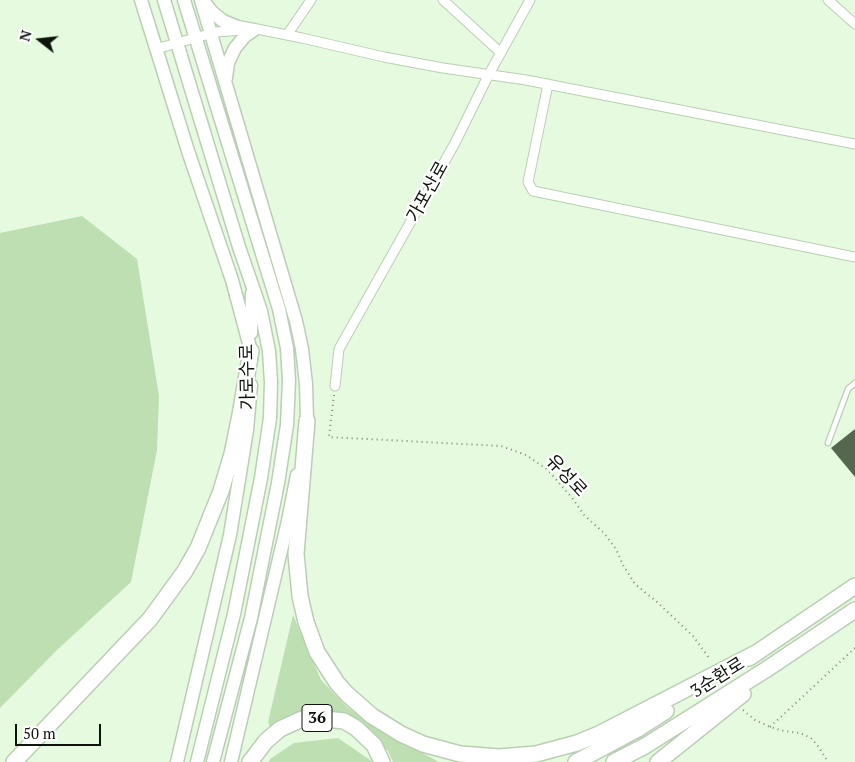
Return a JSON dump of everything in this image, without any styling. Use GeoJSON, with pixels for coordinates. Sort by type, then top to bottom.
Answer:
{"type":"FeatureCollection","features":[{"type":"Feature","properties":{"kind":"highway"},"geometry":{"type":"LineString","coordinates":[[14,762],[150,619],[181,577],[198,548],[218,499],[232,454],[251,351]]}},
{"type":"Feature","properties":{"kind":"highway"},"geometry":{"type":"LineString","coordinates":[[307,421],[298,510],[296,554],[300,596],[306,622],[317,652],[337,683],[372,716],[401,734],[423,744],[460,754],[516,757],[536,754],[567,746],[599,734],[756,653]]}},
{"type":"Feature","properties":{"kind":"highway","name":"3순환로"},"geometry":{"type":"LineString","coordinates":[[576,762],[638,729],[855,586]]}},
{"type":"Feature","properties":{"kind":"highway","name":"3순환로"},"geometry":{"type":"LineString","coordinates":[[614,762],[645,746],[855,610]]}},
{"type":"Feature","properties":{"kind":"highway"},"geometry":{"type":"LineString","coordinates":[[658,762],[807,642]]}},
{"type":"Feature","properties":{"kind":"highway","name":"36"},"geometry":{"type":"LineString","coordinates":[[250,762],[266,741],[280,728],[302,719],[316,718],[344,722],[356,728],[374,745],[382,762]]}},
{"type":"Feature","properties":{"kind":"main road","name":"가로수로"},"geometry":{"type":"LineString","coordinates":[[142,0],[189,154],[232,280],[251,351],[251,388],[247,430],[230,535],[176,762]]}},
{"type":"Feature","properties":{"kind":"main road","name":"가로수로"},"geometry":{"type":"LineString","coordinates":[[164,0],[239,247],[261,311],[269,351],[271,382],[270,418],[261,478],[234,614],[198,762]]}},
{"type":"Feature","properties":{"kind":"main road"},"geometry":{"type":"LineString","coordinates":[[184,0],[279,309],[287,348],[289,380],[287,425],[278,483],[251,618],[213,762]]}},
{"type":"Feature","properties":{"kind":"main road"},"geometry":{"type":"LineString","coordinates":[[202,0],[212,12],[224,21],[238,27],[254,30]]}},
{"type":"Feature","properties":{"kind":"main road"},"geometry":{"type":"LineString","coordinates":[[202,0],[225,84],[296,321],[302,349],[306,384],[307,421],[288,522],[230,762]]}},
{"type":"Feature","properties":{"kind":"main road"},"geometry":{"type":"LineString","coordinates":[[245,196],[225,84],[231,55],[239,42],[254,30]]}},
{"type":"Feature","properties":{"kind":"main road"},"geometry":{"type":"LineString","coordinates":[[218,240],[252,282],[251,351]]}},
{"type":"Feature","properties":{"kind":"street"},"geometry":{"type":"LineString","coordinates":[[287,35],[311,0]]}},
{"type":"Feature","properties":{"kind":"street"},"geometry":{"type":"LineString","coordinates":[[443,0],[501,53]]}},
{"type":"Feature","properties":{"kind":"street","name":"가포산로"},"geometry":{"type":"LineString","coordinates":[[335,386],[339,349],[455,143],[489,74],[530,0]]}},
{"type":"Feature","properties":{"kind":"street"},"geometry":{"type":"LineString","coordinates":[[828,0],[855,24]]}},
{"type":"Feature","properties":{"kind":"street"},"geometry":{"type":"LineString","coordinates":[[156,50],[211,34],[254,30],[287,35],[384,58],[548,84],[855,144]]}},
{"type":"Feature","properties":{"kind":"street"},"geometry":{"type":"LineString","coordinates":[[548,84],[528,182],[533,191],[855,257]]}},
{"type":"Feature","properties":{"kind":"lane"},"geometry":{"type":"LineString","coordinates":[[828,443],[848,389],[855,382]]}},
{"type":"Feature","properties":{"kind":"path","name":"유성로"},"geometry":{"type":"LineString","coordinates":[[335,386],[329,436],[501,446],[526,455],[548,470],[584,514],[604,533],[616,549],[623,566],[635,584],[694,637],[709,658]]}},
{"type":"Feature","properties":{"kind":"path"},"geometry":{"type":"LineString","coordinates":[[770,727],[855,648]]}},
{"type":"Feature","properties":{"kind":"path"},"geometry":{"type":"LineString","coordinates":[[743,710],[755,720],[770,727],[800,733],[811,738],[828,762]]}},
{"type":"Feature","properties":{"kind":"green space"},"geometry":{"type":"Polygon","coordinates":[[[82,216],[137,259],[159,396],[157,450],[131,582],[57,650],[0,708],[0,233],[82,216]]]}},
{"type":"Feature","properties":{"kind":"green space"},"geometry":{"type":"Polygon","coordinates":[[[293,615],[321,680],[347,707],[378,729],[439,762],[393,762],[388,751],[366,728],[332,712],[295,715],[271,729],[268,722],[293,615]]]}},
{"type":"Feature","properties":{"kind":"green space"},"geometry":{"type":"Polygon","coordinates":[[[338,738],[373,762],[269,762],[270,759],[294,743],[338,738]]]}},
{"type":"Feature","properties":{"kind":"building"},"geometry":{"type":"Polygon","coordinates":[[[855,429],[855,477],[831,448],[855,429]]]}}]}
